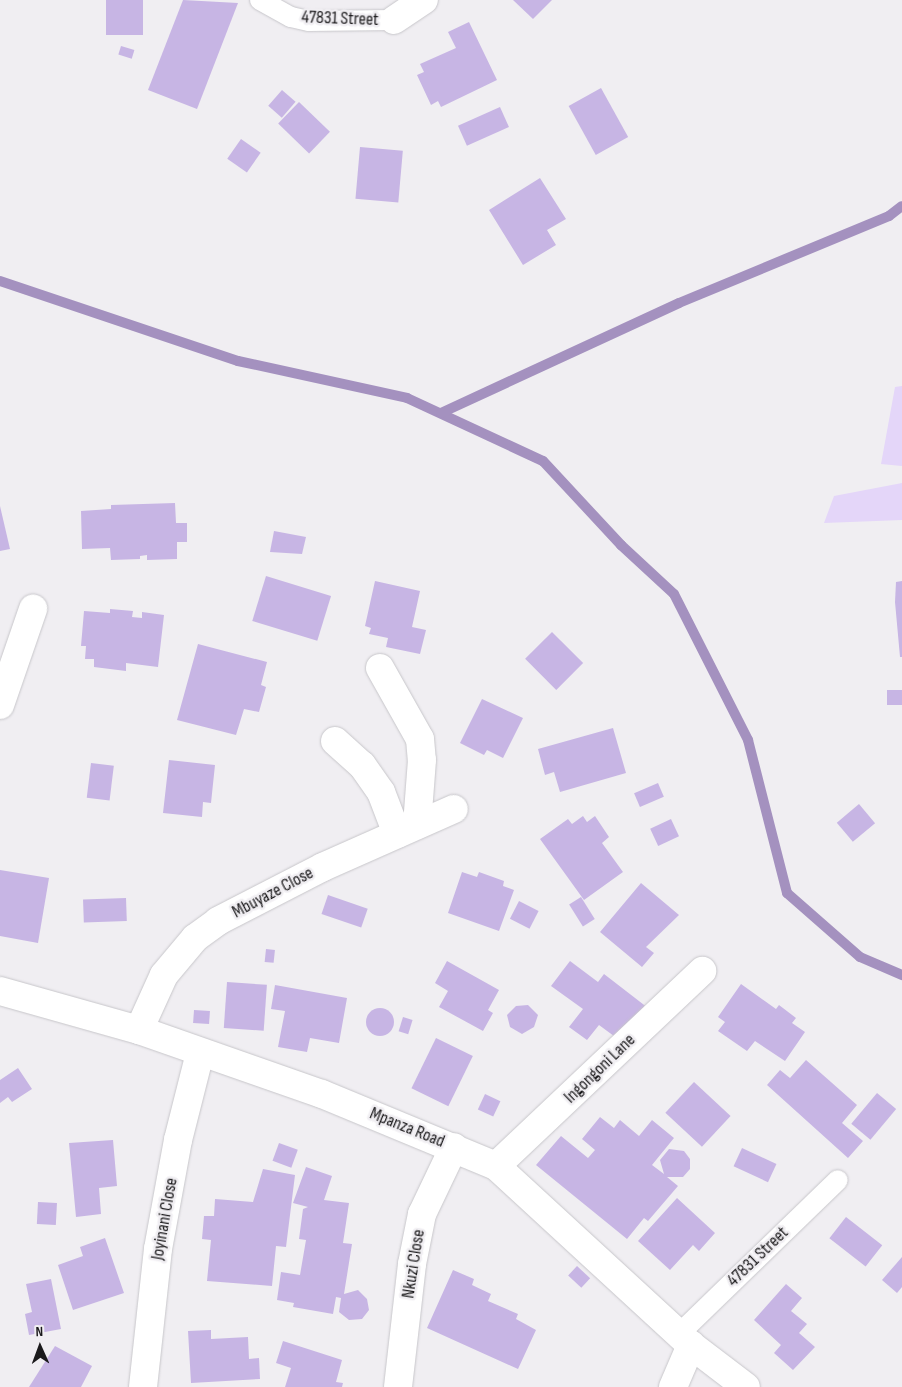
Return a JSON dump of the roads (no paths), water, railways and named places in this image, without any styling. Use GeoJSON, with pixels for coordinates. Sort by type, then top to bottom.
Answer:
{"type":"FeatureCollection","features":[{"type":"Feature","properties":{"kind":"street"},"geometry":{"type":"LineString","coordinates":[[394,20],[424,0]]}},
{"type":"Feature","properties":{"kind":"street"},"geometry":{"type":"LineString","coordinates":[[0,705],[33,609]]}},
{"type":"Feature","properties":{"kind":"street"},"geometry":{"type":"LineString","coordinates":[[380,668],[420,739],[422,760],[407,829]]}},
{"type":"Feature","properties":{"kind":"street"},"geometry":{"type":"LineString","coordinates":[[335,741],[362,765],[407,829]]}},
{"type":"Feature","properties":{"kind":"street","name":"Mbuyaze Close"},"geometry":{"type":"LineString","coordinates":[[139,1030],[164,975],[195,938],[218,921],[323,867],[454,808]]}},
{"type":"Feature","properties":{"kind":"street","name":"Ingongoni Lane"},"geometry":{"type":"LineString","coordinates":[[496,1166],[702,971]]}},
{"type":"Feature","properties":{"kind":"street","name":"Mpanza Road"},"geometry":{"type":"LineString","coordinates":[[0,990],[139,1030],[200,1053],[322,1094],[496,1166],[685,1340],[746,1387]]}},
{"type":"Feature","properties":{"kind":"street","name":"Joyinani Close"},"geometry":{"type":"LineString","coordinates":[[143,1387],[158,1249],[178,1140],[200,1053]]}},
{"type":"Feature","properties":{"kind":"street","name":"Nkuzi Close"},"geometry":{"type":"LineString","coordinates":[[398,1387],[412,1264],[422,1214],[454,1147]]}},
{"type":"Feature","properties":{"kind":"street"},"geometry":{"type":"LineString","coordinates":[[672,1387],[685,1340]]}},
{"type":"Feature","properties":{"kind":"lane","name":"47831 Street"},"geometry":{"type":"LineString","coordinates":[[260,0],[291,17],[309,21],[394,20]]}},
{"type":"Feature","properties":{"kind":"lane","name":"47831 Street"},"geometry":{"type":"LineString","coordinates":[[685,1340],[838,1180]]}},
{"type":"Feature","properties":{"kind":"waterway"},"geometry":{"type":"LineString","coordinates":[[441,413],[679,303],[889,216],[902,206]]}},
{"type":"Feature","properties":{"kind":"waterway"},"geometry":{"type":"LineString","coordinates":[[0,281],[238,361],[407,398],[543,461],[621,545],[674,594],[748,740],[787,893],[860,957],[902,975]]}}]}
